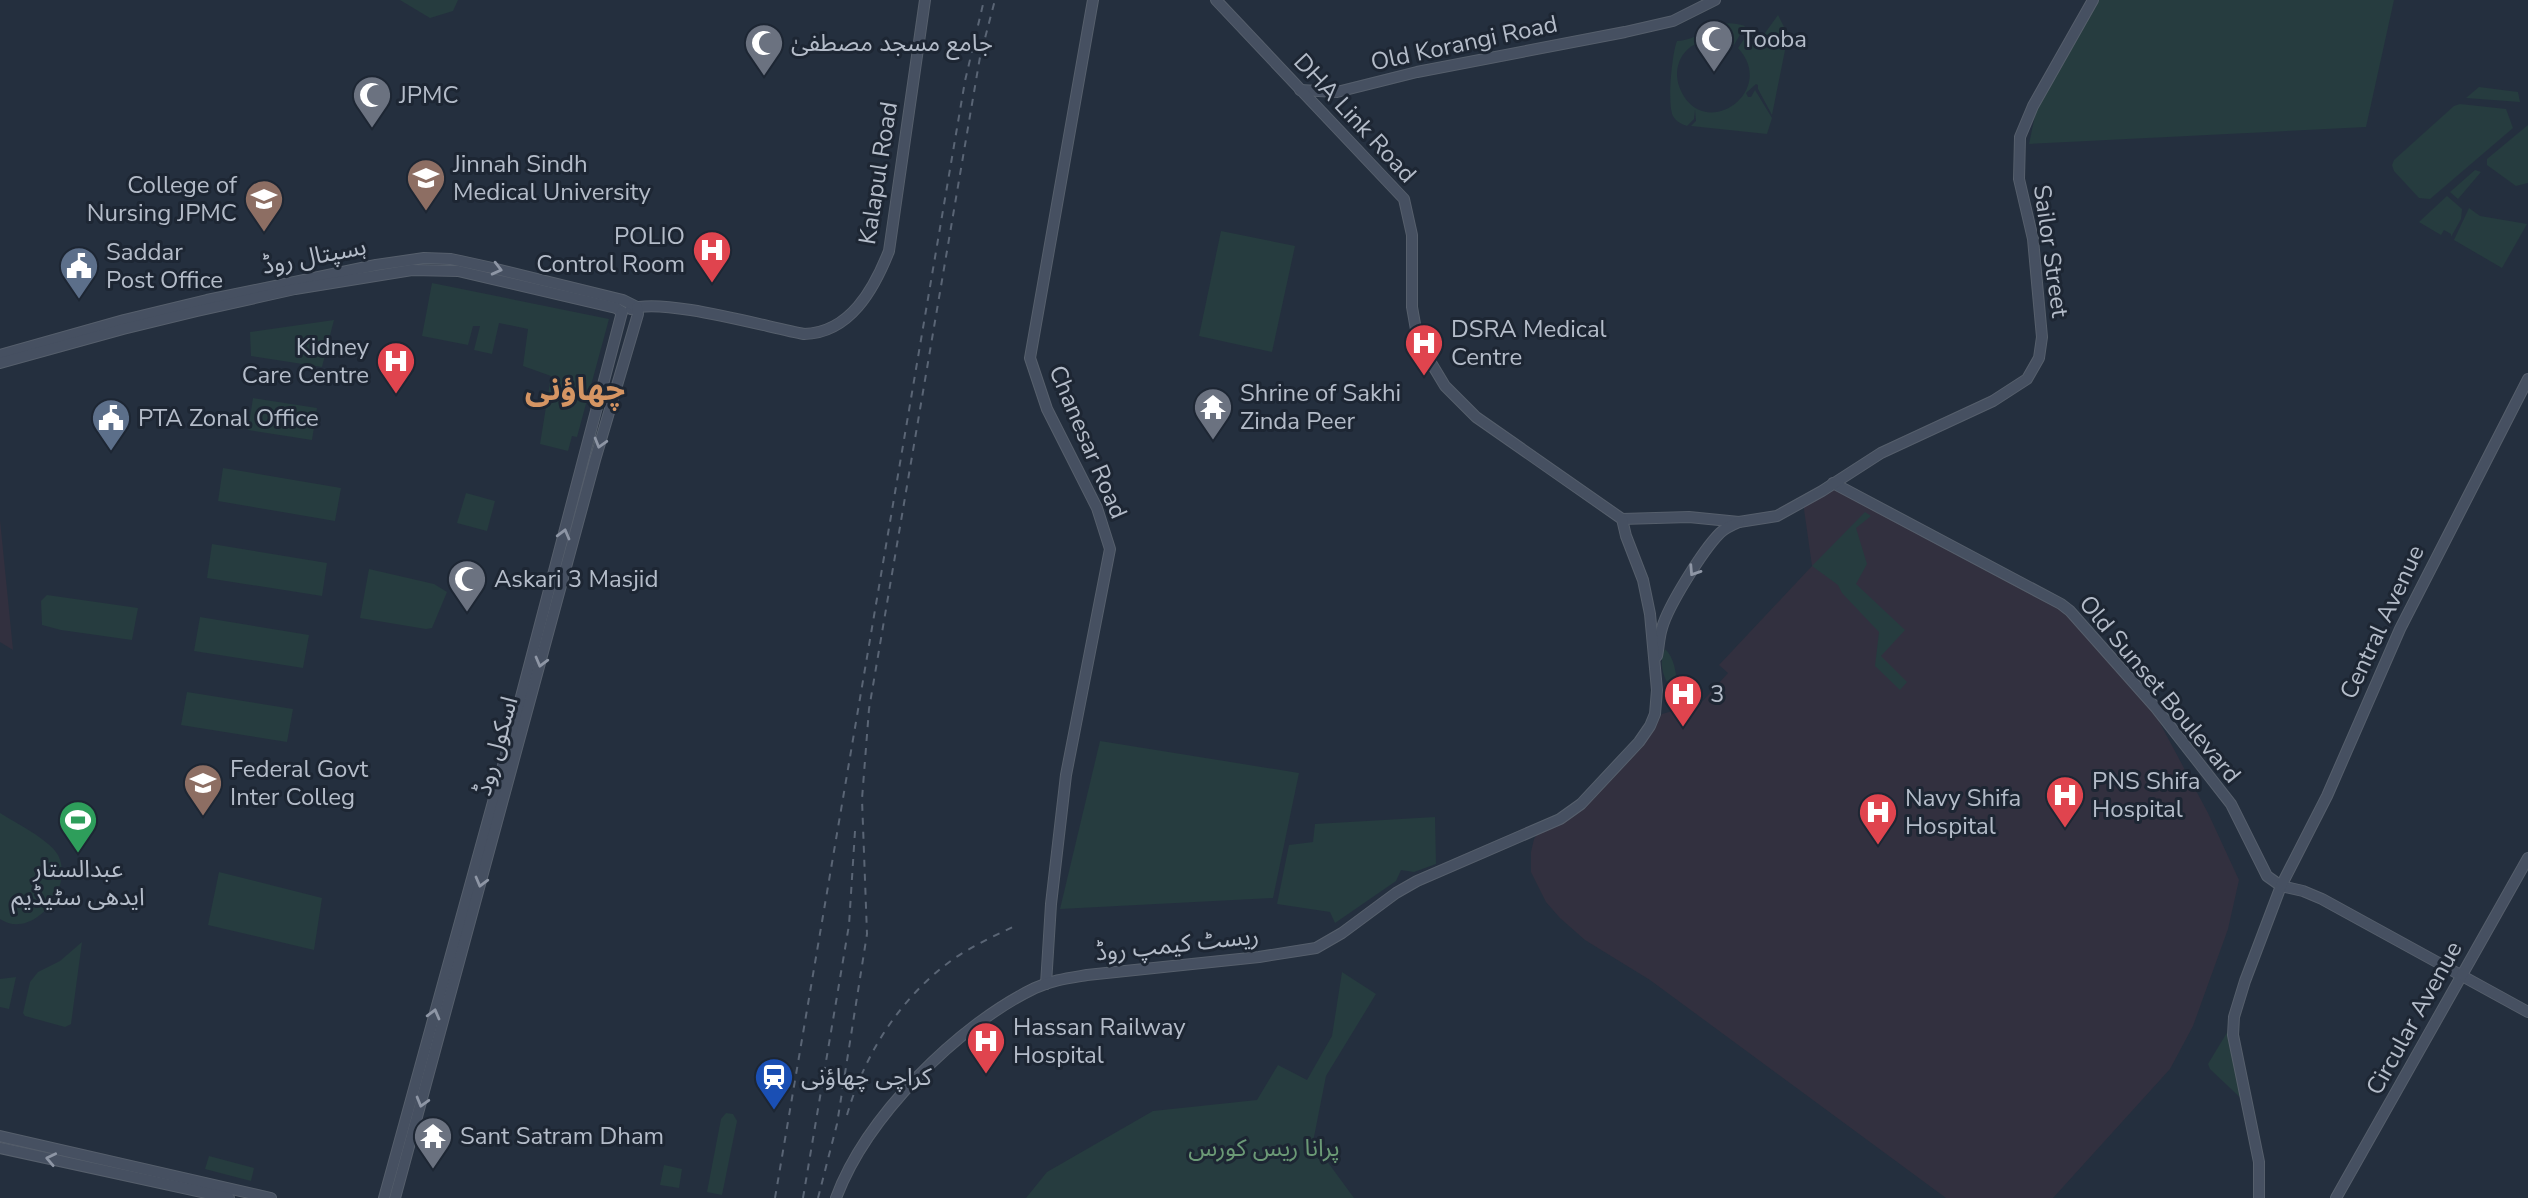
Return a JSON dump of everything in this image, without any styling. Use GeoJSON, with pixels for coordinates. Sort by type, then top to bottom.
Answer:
{"type":"FeatureCollection","features":[{"type":"Feature","properties":{"kind":"street","name":"Kalapul Road"},"geometry":{"type":"LineString","coordinates":[[622,312],[653,305],[804,334],[830,329],[855,310],[873,287],[889,251],[925,0]]}},
{"type":"Feature","properties":{"kind":"street","name":"Chanesar Road"},"geometry":{"type":"LineString","coordinates":[[1046,984],[1051,904],[1066,775],[1110,549],[1097,508],[1047,409],[1030,358],[1093,0]]}},
{"type":"Feature","properties":{"kind":"street","name":"DHA Link Road"},"geometry":{"type":"LineString","coordinates":[[1216,0],[1404,199],[1412,235],[1412,307],[1418,341],[1445,386],[1476,417],[1622,519]]}},
{"type":"Feature","properties":{"kind":"street","name":"Old Korangi Road"},"geometry":{"type":"LineString","coordinates":[[1300,90],[1337,92],[1417,72],[1625,32],[1673,21],[1715,0]]}},
{"type":"Feature","properties":{"kind":"street","name":"Sailor Street"},"geometry":{"type":"LineString","coordinates":[[1622,519],[1689,517],[1751,522],[1777,516],[1881,453],[1993,401],[2032,373],[2039,358],[2042,328],[2033,239],[2019,178],[2021,137],[2032,106],[2093,0]]}},
{"type":"Feature","properties":{"kind":"street","name":"ہسپتال روڈ"},"geometry":{"type":"LineString","coordinates":[[0,355],[207,300],[376,265],[424,258],[451,259],[488,267],[623,300],[637,307]]}},
{"type":"Feature","properties":{"kind":"street","name":"ہسپتال روڈ"},"geometry":{"type":"LineString","coordinates":[[0,363],[123,329],[295,289],[412,270],[458,271],[616,308],[622,312]]}},
{"type":"Feature","properties":{"kind":"street","name":"اسکول روڈ"},"geometry":{"type":"LineString","coordinates":[[555,589],[638,314],[637,307]]}},
{"type":"Feature","properties":{"kind":"street","name":"اسکول روڈ"},"geometry":{"type":"LineString","coordinates":[[396,1198],[423,1077],[555,589],[622,312]]}},
{"type":"Feature","properties":{"kind":"street","name":"Central Avenue"},"geometry":{"type":"LineString","coordinates":[[2281,886],[2327,796],[2400,629],[2528,379]]}},
{"type":"Feature","properties":{"kind":"street","name":"Old Sunset Boulevard"},"geometry":{"type":"LineString","coordinates":[[1833,483],[2070,611],[2156,708],[2231,804],[2257,855],[2261,869],[2281,886]]}},
{"type":"Feature","properties":{"kind":"street"},"geometry":{"type":"LineString","coordinates":[[1622,519],[1643,580],[1655,666]]}},
{"type":"Feature","properties":{"kind":"street"},"geometry":{"type":"LineString","coordinates":[[1655,666],[1661,629],[1667,615],[1715,539],[1723,530],[1739,522]]}},
{"type":"Feature","properties":{"kind":"street","name":"ریسٹ کیمپ روڈ"},"geometry":{"type":"LineString","coordinates":[[836,1198],[869,1138],[916,1078],[951,1045],[1035,988],[1059,979],[1087,975],[1259,957],[1316,948],[1417,881],[1560,819],[1581,804],[1639,742],[1650,726],[1655,714],[1657,690],[1655,666]]}},
{"type":"Feature","properties":{"kind":"street","name":"Circular Avenue"},"geometry":{"type":"LineString","coordinates":[[2336,1198],[2528,858]]}},
{"type":"Feature","properties":{"kind":"street"},"geometry":{"type":"LineString","coordinates":[[2259,1198],[2259,1162],[2237,1060],[2233,1026],[2245,981],[2281,886],[2322,899],[2528,1012]]}},
{"type":"Feature","properties":{"kind":"street","name":"اسکول روڈ"},"geometry":{"type":"LineString","coordinates":[[384,1198],[423,1077]]}},
{"type":"Feature","properties":{"kind":"street"},"geometry":{"type":"LineString","coordinates":[[0,1136],[271,1198]]}},
{"type":"Feature","properties":{"kind":"street"},"geometry":{"type":"LineString","coordinates":[[0,1148],[229,1198]]}},
{"type":"Feature","properties":{"kind":"shaded area","name":"Navy Shifa Hospital"},"geometry":{"type":"Polygon","coordinates":[[[1833,483],[2061,604],[2146,697],[2208,813],[2239,880],[2228,929],[2193,1026],[2170,1069],[2053,1198],[1946,1198],[1650,980],[1585,940],[1546,902],[1531,872],[1534,839],[1542,828],[1581,804],[1644,745],[1662,714],[1701,703],[1728,673],[1719,665],[1812,566],[1803,502],[1833,483]]]}},
{"type":"Feature","properties":{"kind":"shaded area"},"geometry":{"type":"Polygon","coordinates":[[[0,520],[13,650],[0,642],[0,520]]]}},
{"type":"Feature","properties":{"kind":"green space"},"geometry":{"type":"Polygon","coordinates":[[[400,0],[458,0],[453,11],[430,18],[400,0]]]}},
{"type":"Feature","properties":{"kind":"green space"},"geometry":{"type":"Polygon","coordinates":[[[2096,0],[2394,0],[2366,127],[2029,144],[2037,106],[2096,0]]]}},
{"type":"Feature","properties":{"kind":"green space"},"geometry":{"type":"Polygon","coordinates":[[[1778,15],[1788,35],[1772,115],[1758,85],[1746,93],[1751,97],[1755,90],[1772,118],[1767,134],[1691,126],[1696,121],[1695,110],[1694,119],[1687,126],[1676,120],[1671,110],[1670,91],[1677,41],[1686,40],[1724,24],[1745,26],[1734,45],[1725,41],[1706,40],[1690,47],[1679,62],[1678,80],[1685,98],[1697,109],[1710,112],[1724,110],[1736,103],[1745,92],[1750,79],[1748,64],[1738,48],[1748,33],[1753,36],[1755,33],[1760,40],[1778,15]]]}},
{"type":"Feature","properties":{"kind":"green space"},"geometry":{"type":"Polygon","coordinates":[[[2479,87],[2518,92],[2520,102],[2466,98],[2479,87]]]}},
{"type":"Feature","properties":{"kind":"green space"},"geometry":{"type":"Polygon","coordinates":[[[2460,104],[2506,109],[2513,128],[2430,199],[2419,198],[2394,171],[2394,160],[2454,106],[2460,104]]]}},
{"type":"Feature","properties":{"kind":"green space"},"geometry":{"type":"Polygon","coordinates":[[[2528,125],[2528,183],[2516,186],[2487,165],[2487,159],[2528,125]]]}},
{"type":"Feature","properties":{"kind":"green space"},"geometry":{"type":"Polygon","coordinates":[[[2475,170],[2481,172],[2458,199],[2450,192],[2475,170]]]}},
{"type":"Feature","properties":{"kind":"green space"},"geometry":{"type":"Polygon","coordinates":[[[2447,196],[2462,209],[2461,219],[2451,237],[2451,234],[2444,230],[2441,235],[2419,222],[2447,196]]]}},
{"type":"Feature","properties":{"kind":"green space"},"geometry":{"type":"Polygon","coordinates":[[[2469,208],[2480,216],[2527,224],[2502,268],[2454,240],[2469,208]]]}},
{"type":"Feature","properties":{"kind":"green space"},"geometry":{"type":"Polygon","coordinates":[[[1221,231],[1295,246],[1272,352],[1199,336],[1221,231]]]}},
{"type":"Feature","properties":{"kind":"green space"},"geometry":{"type":"Polygon","coordinates":[[[432,283],[609,319],[577,437],[572,436],[568,451],[540,444],[551,376],[523,366],[528,329],[499,323],[492,354],[474,350],[480,326],[473,326],[468,345],[422,336],[432,283]]]}},
{"type":"Feature","properties":{"kind":"green space"},"geometry":{"type":"Polygon","coordinates":[[[334,320],[322,367],[251,356],[250,332],[334,320]]]}},
{"type":"Feature","properties":{"kind":"green space"},"geometry":{"type":"Polygon","coordinates":[[[253,398],[317,408],[312,440],[248,430],[253,398]]]}},
{"type":"Feature","properties":{"kind":"green space"},"geometry":{"type":"Polygon","coordinates":[[[223,468],[341,488],[335,521],[218,501],[223,468]]]}},
{"type":"Feature","properties":{"kind":"green space"},"geometry":{"type":"Polygon","coordinates":[[[466,493],[495,501],[487,531],[457,523],[466,493]]]}},
{"type":"Feature","properties":{"kind":"green space"},"geometry":{"type":"Polygon","coordinates":[[[1865,512],[1871,516],[1856,528],[1867,564],[1856,584],[1905,630],[1881,656],[1907,682],[1900,690],[1875,666],[1879,632],[1842,593],[1838,585],[1812,566],[1865,512]]]}},
{"type":"Feature","properties":{"kind":"green space"},"geometry":{"type":"Polygon","coordinates":[[[212,544],[327,563],[322,596],[207,578],[212,544]]]}},
{"type":"Feature","properties":{"kind":"green space"},"geometry":{"type":"Polygon","coordinates":[[[369,569],[434,584],[447,592],[432,628],[360,618],[369,569]]]}},
{"type":"Feature","properties":{"kind":"green space"},"geometry":{"type":"Polygon","coordinates":[[[47,595],[138,608],[132,640],[42,625],[41,601],[47,595]]]}},
{"type":"Feature","properties":{"kind":"green space"},"geometry":{"type":"Polygon","coordinates":[[[200,617],[309,635],[303,668],[194,651],[200,617]]]}},
{"type":"Feature","properties":{"kind":"green space"},"geometry":{"type":"Polygon","coordinates":[[[1665,649],[1671,656],[1675,670],[1677,684],[1674,687],[1669,685],[1663,672],[1662,658],[1665,649]]]}},
{"type":"Feature","properties":{"kind":"green space"},"geometry":{"type":"Polygon","coordinates":[[[187,692],[293,709],[287,742],[181,725],[187,692]]]}},
{"type":"Feature","properties":{"kind":"green space"},"geometry":{"type":"Polygon","coordinates":[[[1100,741],[1299,773],[1273,898],[1060,909],[1100,741]]]}},
{"type":"Feature","properties":{"kind":"green space"},"geometry":{"type":"Polygon","coordinates":[[[0,813],[48,843],[58,855],[62,868],[61,882],[48,908],[25,923],[13,924],[0,919],[0,813]]]}},
{"type":"Feature","properties":{"kind":"green space"},"geometry":{"type":"Polygon","coordinates":[[[1435,817],[1436,864],[1414,872],[1401,870],[1396,881],[1335,923],[1330,912],[1277,904],[1289,845],[1313,842],[1315,824],[1435,817]]]}},
{"type":"Feature","properties":{"kind":"green space"},"geometry":{"type":"Polygon","coordinates":[[[219,872],[322,898],[314,950],[208,925],[219,872]]]}},
{"type":"Feature","properties":{"kind":"green space"},"geometry":{"type":"Polygon","coordinates":[[[82,942],[71,1024],[65,1027],[25,1016],[23,1013],[30,982],[38,972],[60,961],[82,942]]]}},
{"type":"Feature","properties":{"kind":"green space","name":"پرانا ریس کورس"},"geometry":{"type":"Polygon","coordinates":[[[1342,972],[1376,994],[1326,1076],[1313,1142],[1354,1198],[1026,1198],[1047,1172],[1153,1111],[1257,1100],[1278,1065],[1307,1080],[1332,1036],[1342,972]]]}},
{"type":"Feature","properties":{"kind":"green space"},"geometry":{"type":"Polygon","coordinates":[[[16,977],[9,1009],[0,1007],[0,979],[16,977]]]}},
{"type":"Feature","properties":{"kind":"green space"},"geometry":{"type":"Polygon","coordinates":[[[2234,1021],[2247,1104],[2208,1064],[2234,1021]]]}},
{"type":"Feature","properties":{"kind":"green space"},"geometry":{"type":"Polygon","coordinates":[[[726,1113],[733,1114],[737,1121],[722,1195],[707,1192],[721,1119],[726,1113]]]}},
{"type":"Feature","properties":{"kind":"green space"},"geometry":{"type":"Polygon","coordinates":[[[209,1156],[254,1168],[251,1181],[205,1169],[209,1156]]]}},
{"type":"Feature","properties":{"kind":"green space"},"geometry":{"type":"Polygon","coordinates":[[[664,1165],[682,1169],[679,1188],[660,1185],[664,1165]]]}},
{"type":"Feature","properties":{"kind":"railway"},"geometry":{"type":"LineString","coordinates":[[775,1198],[965,81],[984,0]]}},
{"type":"Feature","properties":{"kind":"railway"},"geometry":{"type":"LineString","coordinates":[[818,1198],[837,1124],[867,934],[862,799],[869,709],[980,57],[995,0]]}},
{"type":"Feature","properties":{"kind":"railway"},"geometry":{"type":"LineString","coordinates":[[803,1198],[849,925],[855,831]]}},
{"type":"Feature","properties":{"kind":"railway"},"geometry":{"type":"LineString","coordinates":[[847,1115],[874,1049],[916,992],[952,960],[1015,926]]}},
{"type":"Feature","properties":{"kind":"place","name":"Tooba"},"geometry":{"type":"Point","coordinates":[1714,73]}},
{"type":"Feature","properties":{"kind":"place","name":"جامع مسجد مصطفیٰ"},"geometry":{"type":"Point","coordinates":[764,77]}},
{"type":"Feature","properties":{"kind":"place","name":"JPMC"},"geometry":{"type":"Point","coordinates":[372,129]}},
{"type":"Feature","properties":{"kind":"place","name":"Jinnah Sindh Medical University"},"geometry":{"type":"Point","coordinates":[426,212]}},
{"type":"Feature","properties":{"kind":"place","name":"College of Nursing JPMC"},"geometry":{"type":"Point","coordinates":[264,233]}},
{"type":"Feature","properties":{"kind":"place","name":"POLIO Control Room"},"geometry":{"type":"Point","coordinates":[712,284]}},
{"type":"Feature","properties":{"kind":"place","name":"Saddar Post Office"},"geometry":{"type":"Point","coordinates":[79,300]}},
{"type":"Feature","properties":{"kind":"place","name":"DSRA Medical Centre"},"geometry":{"type":"Point","coordinates":[1424,377]}},
{"type":"Feature","properties":{"kind":"place","name":"Kidney Care Centre"},"geometry":{"type":"Point","coordinates":[396,395]}},
{"type":"Feature","properties":{"kind":"place","name":"Shrine of Sakhi Zinda Peer"},"geometry":{"type":"Point","coordinates":[1213,441]}},
{"type":"Feature","properties":{"kind":"place","name":"PTA Zonal Office"},"geometry":{"type":"Point","coordinates":[111,452]}},
{"type":"Feature","properties":{"kind":"place","name":"Askari 3 Masjid"},"geometry":{"type":"Point","coordinates":[467,613]}},
{"type":"Feature","properties":{"kind":"place","name":"3"},"geometry":{"type":"Point","coordinates":[1683,728]}},
{"type":"Feature","properties":{"kind":"place","name":"Federal Govt Inter Colleg"},"geometry":{"type":"Point","coordinates":[203,817]}},
{"type":"Feature","properties":{"kind":"place","name":"PNS Shifa Hospital"},"geometry":{"type":"Point","coordinates":[2065,829]}},
{"type":"Feature","properties":{"kind":"place","name":"Navy Shifa Hospital"},"geometry":{"type":"Point","coordinates":[1878,846]}},
{"type":"Feature","properties":{"kind":"place","name":"عبدالستار ایدھی سٹیڈیم"},"geometry":{"type":"Point","coordinates":[78,854]}},
{"type":"Feature","properties":{"kind":"place","name":"Hassan Railway Hospital"},"geometry":{"type":"Point","coordinates":[986,1075]}},
{"type":"Feature","properties":{"kind":"place","name":"کراچی چھاؤنی"},"geometry":{"type":"Point","coordinates":[774,1111]}},
{"type":"Feature","properties":{"kind":"place","name":"Sant Satram Dham"},"geometry":{"type":"Point","coordinates":[433,1170]}},
{"type":"Feature","properties":{"kind":"district","name":"چھاؤنی"},"geometry":{"type":"Point","coordinates":[575,389]}}]}
